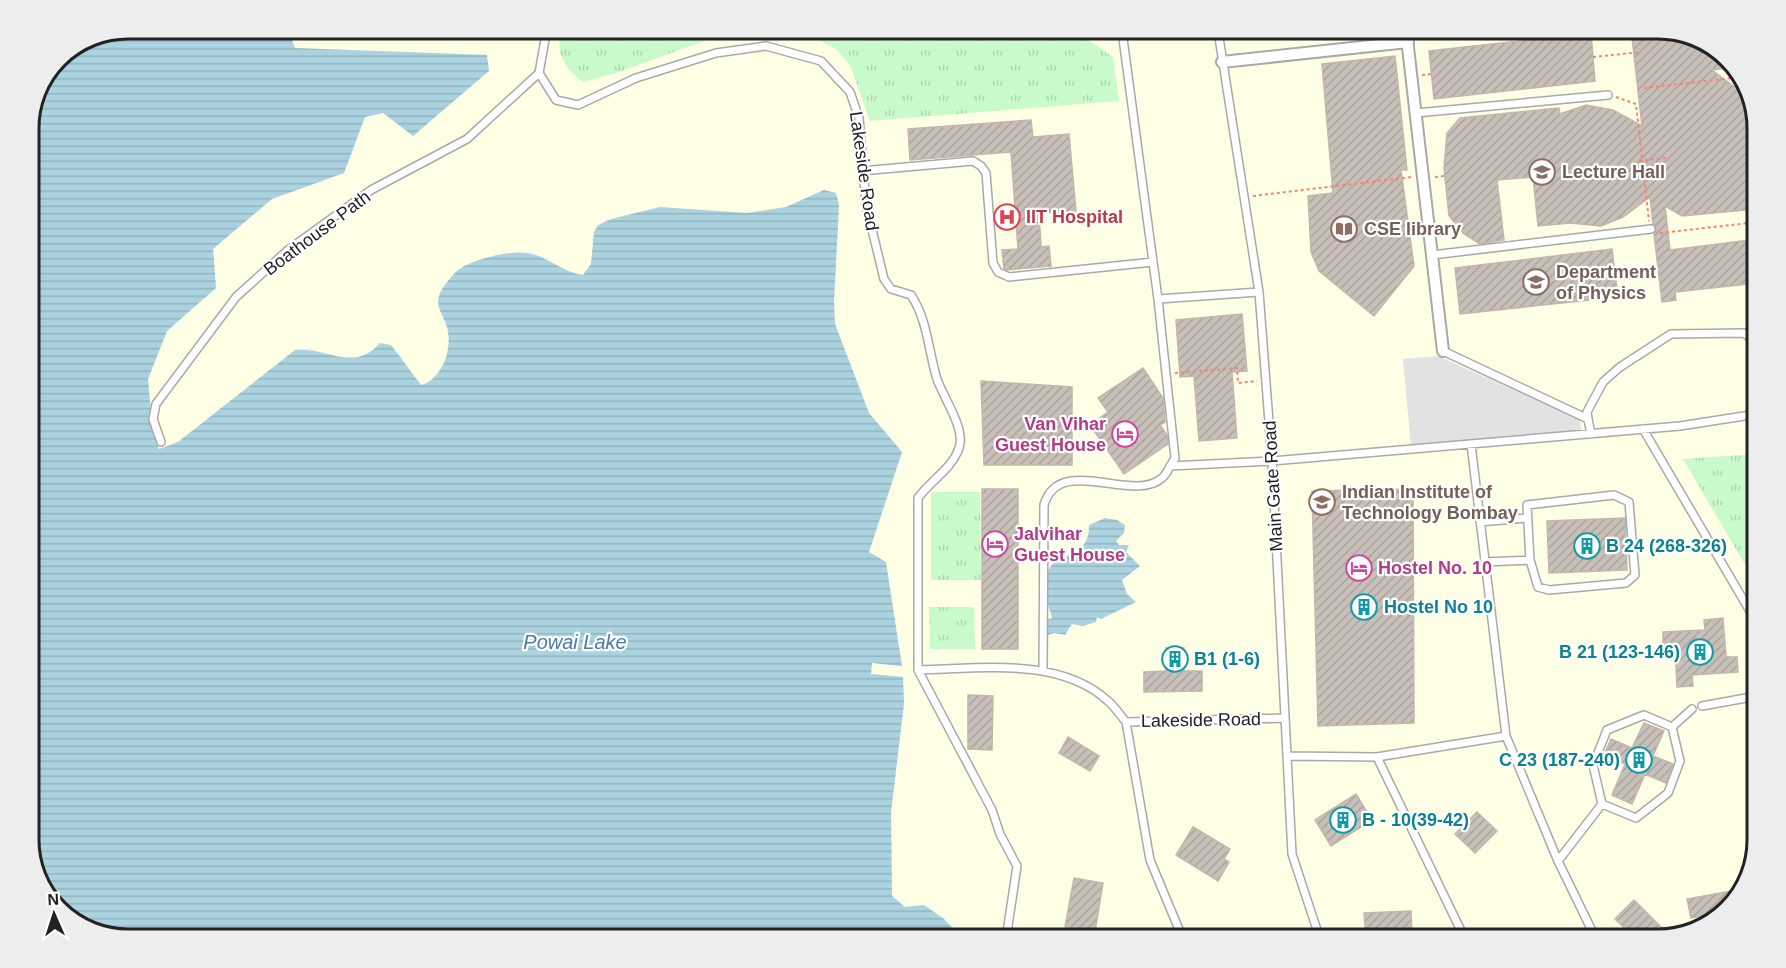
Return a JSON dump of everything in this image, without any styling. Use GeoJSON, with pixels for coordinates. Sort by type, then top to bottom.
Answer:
{"type":"FeatureCollection","features":[{"type":"Feature","properties":{"kind":"street"},"geometry":{"type":"LineString","coordinates":[[1222,62],[1392,39]]}},
{"type":"Feature","properties":{"kind":"street"},"geometry":{"type":"LineString","coordinates":[[1407,39],[1443,351]]}},
{"type":"Feature","properties":{"kind":"lane"},"geometry":{"type":"LineString","coordinates":[[539,73],[545,39]]}},
{"type":"Feature","properties":{"kind":"lane"},"geometry":{"type":"LineString","coordinates":[[1043,670],[1044,505],[1048,493],[1055,486],[1071,481],[1143,485],[1162,479],[1175,458],[1158,299],[1123,39]]}},
{"type":"Feature","properties":{"kind":"lane","name":"Main Gate Road"},"geometry":{"type":"LineString","coordinates":[[1219,39],[1259,292],[1272,461],[1292,854],[1317,929]]}},
{"type":"Feature","properties":{"kind":"lane","name":"Lakeside Road"},"geometry":{"type":"LineString","coordinates":[[539,73],[556,100],[578,105],[636,78],[716,53],[766,46],[820,61],[850,92],[859,118],[861,171],[866,205],[884,279],[891,289],[911,295],[922,311],[938,380],[952,409],[961,446],[952,463],[928,483],[918,498],[918,670],[992,810],[1000,834],[1017,866],[1008,929]]}},
{"type":"Feature","properties":{"kind":"lane","name":"Boathouse Path"},"geometry":{"type":"LineString","coordinates":[[161,442],[153,419],[156,404],[237,297],[288,250],[371,190],[467,139],[539,73]]}},
{"type":"Feature","properties":{"kind":"lane"},"geometry":{"type":"LineString","coordinates":[[1416,113],[1608,95]]}},
{"type":"Feature","properties":{"kind":"lane"},"geometry":{"type":"LineString","coordinates":[[861,171],[973,161],[981,166],[986,173],[993,263],[998,272],[1009,277],[1153,262]]}},
{"type":"Feature","properties":{"kind":"lane"},"geometry":{"type":"LineString","coordinates":[[1432,255],[1650,229]]}},
{"type":"Feature","properties":{"kind":"lane"},"geometry":{"type":"LineString","coordinates":[[1158,299],[1259,292]]}},
{"type":"Feature","properties":{"kind":"lane"},"geometry":{"type":"LineString","coordinates":[[1591,434],[1587,412],[1603,382],[1620,367],[1671,334],[1744,333],[1747,335]]}},
{"type":"Feature","properties":{"kind":"lane"},"geometry":{"type":"LineString","coordinates":[[1443,351],[1588,419]]}},
{"type":"Feature","properties":{"kind":"lane"},"geometry":{"type":"LineString","coordinates":[[1170,466],[1272,461],[1591,434],[1747,415]]}},
{"type":"Feature","properties":{"kind":"lane"},"geometry":{"type":"LineString","coordinates":[[1643,429],[1747,605]]}},
{"type":"Feature","properties":{"kind":"lane"},"geometry":{"type":"LineString","coordinates":[[1471,444],[1506,736],[1558,861],[1591,929]]}},
{"type":"Feature","properties":{"kind":"lane"},"geometry":{"type":"LineString","coordinates":[[1614,495],[1629,502],[1635,575],[1626,583],[1549,590],[1538,587],[1530,560],[1526,518],[1527,505],[1539,502],[1614,495]]}},
{"type":"Feature","properties":{"kind":"lane"},"geometry":{"type":"LineString","coordinates":[[1480,522],[1526,518]]}},
{"type":"Feature","properties":{"kind":"lane"},"geometry":{"type":"LineString","coordinates":[[1485,562],[1530,560]]}},
{"type":"Feature","properties":{"kind":"lane","name":"Lakeside Road"},"geometry":{"type":"LineString","coordinates":[[918,670],[1043,670],[1080,684],[1108,700],[1126,722],[1286,718]]}},
{"type":"Feature","properties":{"kind":"lane"},"geometry":{"type":"LineString","coordinates":[[1702,705],[1747,698]]}},
{"type":"Feature","properties":{"kind":"lane"},"geometry":{"type":"LineString","coordinates":[[1672,727],[1692,709]]}},
{"type":"Feature","properties":{"kind":"lane"},"geometry":{"type":"LineString","coordinates":[[1602,804],[1593,765],[1607,730],[1644,714],[1672,727]]}},
{"type":"Feature","properties":{"kind":"lane"},"geometry":{"type":"LineString","coordinates":[[1126,722],[1150,860],[1179,929]]}},
{"type":"Feature","properties":{"kind":"lane"},"geometry":{"type":"LineString","coordinates":[[1602,804],[1636,818],[1668,793],[1680,761],[1672,727]]}},
{"type":"Feature","properties":{"kind":"lane"},"geometry":{"type":"LineString","coordinates":[[1287,756],[1377,757],[1506,736]]}},
{"type":"Feature","properties":{"kind":"lane"},"geometry":{"type":"LineString","coordinates":[[1377,757],[1461,929]]}},
{"type":"Feature","properties":{"kind":"lane"},"geometry":{"type":"LineString","coordinates":[[1558,861],[1602,804]]}},
{"type":"Feature","properties":{"kind":"path"},"geometry":{"type":"LineString","coordinates":[[1593,57],[1640,52]]}},
{"type":"Feature","properties":{"kind":"path"},"geometry":{"type":"LineString","coordinates":[[1644,88],[1731,78]]}},
{"type":"Feature","properties":{"kind":"path"},"geometry":{"type":"LineString","coordinates":[[1608,95],[1636,104],[1650,229]]}},
{"type":"Feature","properties":{"kind":"path"},"geometry":{"type":"LineString","coordinates":[[1641,161],[1666,158]]}},
{"type":"Feature","properties":{"kind":"path"},"geometry":{"type":"LineString","coordinates":[[1244,197],[1423,176]]}},
{"type":"Feature","properties":{"kind":"path"},"geometry":{"type":"LineString","coordinates":[[1660,233],[1747,223]]}},
{"type":"Feature","properties":{"kind":"path"},"geometry":{"type":"LineString","coordinates":[[1166,373],[1237,368],[1238,383],[1266,381]]}},
{"type":"Feature","properties":{"kind":"shaded area","name":"Indian Institute of Technology Bombay"},"geometry":{"type":"Polygon","coordinates":[[[291,39],[1658,39],[1681,42],[1697,48],[1717,61],[1732,79],[1742,99],[1747,122],[1747,840],[1744,863],[1738,879],[1721,903],[1703,917],[1681,926],[1658,929],[954,929],[924,905],[905,907],[892,896],[891,812],[904,704],[903,677],[871,674],[872,663],[902,666],[869,552],[902,452],[869,413],[835,324],[839,205],[835,193],[824,190],[786,207],[747,213],[721,213],[592,238],[594,250],[591,264],[583,275],[568,273],[438,303],[447,328],[449,343],[445,363],[429,383],[421,385],[413,377],[400,354],[371,353],[351,359],[331,356],[311,348],[295,350],[178,442],[158,450],[153,434],[148,379],[167,331],[216,288],[213,249],[272,199],[344,173],[365,117],[383,113],[489,70],[486,55],[294,48],[291,39]]]}},
{"type":"Feature","properties":{"kind":"shaded area"},"geometry":{"type":"Polygon","coordinates":[[[1438,356],[1580,420],[1581,431],[1411,447],[1403,359],[1438,356]]]}},
{"type":"Feature","properties":{"kind":"green space"},"geometry":{"type":"Polygon","coordinates":[[[560,39],[710,39],[616,73],[583,82],[567,67],[561,55],[560,39]]]}},
{"type":"Feature","properties":{"kind":"green space"},"geometry":{"type":"Polygon","coordinates":[[[817,39],[1087,39],[1113,57],[1119,101],[870,121],[850,65],[836,49],[817,39]]]}},
{"type":"Feature","properties":{"kind":"green space"},"geometry":{"type":"Polygon","coordinates":[[[1747,455],[1747,568],[1683,459],[1747,455]]]}},
{"type":"Feature","properties":{"kind":"green space"},"geometry":{"type":"Polygon","coordinates":[[[931,492],[980,492],[981,580],[931,580],[931,492]]]}},
{"type":"Feature","properties":{"kind":"green space"},"geometry":{"type":"Polygon","coordinates":[[[929,607],[974,607],[975,649],[930,649],[929,607]]]}},
{"type":"Feature","properties":{"kind":"water","name":"Powai Lake"},"geometry":{"type":"Polygon","coordinates":[[[128,39],[292,39],[295,48],[487,55],[489,71],[413,136],[383,113],[365,117],[344,173],[272,199],[213,249],[216,288],[167,331],[148,379],[153,434],[159,449],[178,442],[295,350],[350,358],[370,352],[380,343],[391,345],[421,385],[429,382],[445,362],[449,344],[447,327],[438,304],[440,293],[454,274],[478,260],[510,253],[528,253],[542,257],[568,271],[583,275],[591,264],[594,232],[598,225],[611,219],[660,207],[747,213],[786,207],[824,190],[836,193],[839,205],[835,324],[869,413],[902,452],[869,552],[886,562],[902,666],[872,663],[871,674],[903,677],[904,704],[891,812],[892,896],[905,907],[924,905],[954,929],[128,929],[99,924],[84,917],[84,884],[51,884],[44,869],[39,846],[39,122],[48,89],[57,74],[69,61],[99,44],[128,39]]]}},
{"type":"Feature","properties":{"kind":"water"},"geometry":{"type":"Polygon","coordinates":[[[1105,518],[1117,520],[1125,525],[1124,533],[1116,541],[1119,545],[1129,545],[1126,552],[1140,566],[1122,580],[1127,594],[1136,602],[1101,619],[1097,617],[1096,622],[1083,626],[1072,624],[1065,635],[1054,633],[1045,636],[1045,620],[1052,618],[1046,589],[1050,568],[1054,562],[1061,563],[1069,554],[1073,555],[1077,552],[1086,542],[1089,525],[1105,518]]]}},
{"type":"Feature","properties":{"kind":"building"},"geometry":{"type":"Polygon","coordinates":[[[1537,39],[1592,39],[1595,81],[1434,99],[1429,51],[1537,39]]]}},
{"type":"Feature","properties":{"kind":"building"},"geometry":{"type":"Polygon","coordinates":[[[1632,39],[1681,42],[1707,54],[1724,68],[1712,70],[1738,90],[1747,122],[1747,208],[1745,210],[1682,216],[1665,206],[1670,250],[1747,240],[1747,284],[1675,292],[1676,300],[1662,302],[1654,234],[1657,229],[1653,224],[1650,197],[1623,217],[1601,226],[1570,223],[1538,226],[1533,177],[1497,180],[1504,240],[1480,244],[1464,234],[1449,216],[1444,168],[1447,133],[1460,118],[1559,108],[1560,114],[1586,105],[1613,110],[1642,126],[1632,39]]]}},
{"type":"Feature","properties":{"kind":"building"},"geometry":{"type":"Polygon","coordinates":[[[1395,56],[1407,170],[1401,170],[1414,266],[1374,316],[1319,271],[1311,252],[1308,196],[1333,193],[1322,64],[1395,56]]]}},
{"type":"Feature","properties":{"kind":"building","name":"IIT Hospital"},"geometry":{"type":"Polygon","coordinates":[[[1031,120],[1033,137],[1069,134],[1076,211],[1039,213],[1041,247],[1049,246],[1051,266],[1006,270],[1002,250],[1018,249],[1011,152],[910,160],[908,129],[1031,120]]]}},
{"type":"Feature","properties":{"kind":"building","name":"Department of Physics"},"geometry":{"type":"Polygon","coordinates":[[[1612,249],[1618,297],[1460,314],[1455,268],[1612,249]]]}},
{"type":"Feature","properties":{"kind":"building"},"geometry":{"type":"Polygon","coordinates":[[[1242,314],[1247,371],[1232,372],[1237,438],[1199,441],[1194,376],[1180,377],[1176,320],[1242,314]]]}},
{"type":"Feature","properties":{"kind":"building"},"geometry":{"type":"Polygon","coordinates":[[[1143,368],[1163,398],[1165,422],[1160,425],[1167,435],[1168,444],[1124,474],[1090,425],[1108,412],[1098,398],[1143,368]]]}},
{"type":"Feature","properties":{"kind":"building"},"geometry":{"type":"Polygon","coordinates":[[[981,381],[1072,387],[1072,465],[984,465],[981,381]]]}},
{"type":"Feature","properties":{"kind":"building"},"geometry":{"type":"Polygon","coordinates":[[[982,489],[1018,489],[1018,649],[982,649],[982,489]]]}},
{"type":"Feature","properties":{"kind":"building","name":"Hostel No 10"},"geometry":{"type":"Polygon","coordinates":[[[1413,489],[1414,723],[1318,726],[1312,491],[1413,489]]]}},
{"type":"Feature","properties":{"kind":"building","name":"B 24 (268-326)"},"geometry":{"type":"Polygon","coordinates":[[[1625,518],[1627,570],[1549,573],[1547,521],[1625,518]]]}},
{"type":"Feature","properties":{"kind":"building","name":"B 21 (123-146)"},"geometry":{"type":"Polygon","coordinates":[[[1723,618],[1726,657],[1737,657],[1738,672],[1692,675],[1693,686],[1677,687],[1675,646],[1663,647],[1663,632],[1705,630],[1704,620],[1723,618]]]}},
{"type":"Feature","properties":{"kind":"building","name":"B1 (1-6)"},"geometry":{"type":"Polygon","coordinates":[[[1166,648],[1184,648],[1184,671],[1202,671],[1202,691],[1144,692],[1144,672],[1166,671],[1166,648]]]}},
{"type":"Feature","properties":{"kind":"building"},"geometry":{"type":"Polygon","coordinates":[[[968,695],[993,696],[992,750],[968,749],[968,695]]]}},
{"type":"Feature","properties":{"kind":"building","name":"C 23 (187-240)"},"geometry":{"type":"Polygon","coordinates":[[[1644,723],[1664,731],[1653,756],[1673,764],[1666,783],[1645,774],[1632,804],[1612,795],[1625,764],[1604,755],[1611,739],[1632,748],[1644,723]]]}},
{"type":"Feature","properties":{"kind":"building"},"geometry":{"type":"Polygon","coordinates":[[[1068,737],[1099,756],[1090,771],[1059,753],[1068,737]]]}},
{"type":"Feature","properties":{"kind":"building","name":"B - 10(39-42)"},"geometry":{"type":"Polygon","coordinates":[[[1356,794],[1372,820],[1331,846],[1315,820],[1356,794]]]}},
{"type":"Feature","properties":{"kind":"building"},"geometry":{"type":"Polygon","coordinates":[[[1477,812],[1497,831],[1475,853],[1455,834],[1477,812]]]}},
{"type":"Feature","properties":{"kind":"building"},"geometry":{"type":"Polygon","coordinates":[[[1193,827],[1230,849],[1224,859],[1229,862],[1218,881],[1176,855],[1193,827]]]}},
{"type":"Feature","properties":{"kind":"building"},"geometry":{"type":"Polygon","coordinates":[[[1074,878],[1103,883],[1095,929],[1065,927],[1074,878]]]}},
{"type":"Feature","properties":{"kind":"building"},"geometry":{"type":"Polygon","coordinates":[[[1731,891],[1721,903],[1704,916],[1691,918],[1687,899],[1731,891]]]}},
{"type":"Feature","properties":{"kind":"building"},"geometry":{"type":"Polygon","coordinates":[[[1634,900],[1663,929],[1626,929],[1615,919],[1634,900]]]}},
{"type":"Feature","properties":{"kind":"building"},"geometry":{"type":"Polygon","coordinates":[[[1411,911],[1412,929],[1365,929],[1364,913],[1411,911]]]}},
{"type":"Feature","properties":{"kind":"place","name":"Lecture Hall"},"geometry":{"type":"Point","coordinates":[1542,172]}},
{"type":"Feature","properties":{"kind":"place","name":"IIT Hospital"},"geometry":{"type":"Point","coordinates":[1007,217]}},
{"type":"Feature","properties":{"kind":"place","name":"CSE library"},"geometry":{"type":"Point","coordinates":[1344,229]}},
{"type":"Feature","properties":{"kind":"place","name":"Department of Physics"},"geometry":{"type":"Point","coordinates":[1536,282]}},
{"type":"Feature","properties":{"kind":"place","name":"Van Vihar Guest House"},"geometry":{"type":"Point","coordinates":[1125,434]}},
{"type":"Feature","properties":{"kind":"place","name":"Indian Institute of Technology Bombay"},"geometry":{"type":"Point","coordinates":[1322,502]}},
{"type":"Feature","properties":{"kind":"place","name":"Jalvihar Guest House"},"geometry":{"type":"Point","coordinates":[995,544]}},
{"type":"Feature","properties":{"kind":"place","name":"B 24 (268-326)"},"geometry":{"type":"Point","coordinates":[1587,546]}},
{"type":"Feature","properties":{"kind":"place","name":"Hostel No. 10"},"geometry":{"type":"Point","coordinates":[1359,568]}},
{"type":"Feature","properties":{"kind":"place","name":"Hostel No 10"},"geometry":{"type":"Point","coordinates":[1364,607]}},
{"type":"Feature","properties":{"kind":"place","name":"B 21 (123-146)"},"geometry":{"type":"Point","coordinates":[1700,652]}},
{"type":"Feature","properties":{"kind":"place","name":"B1 (1-6)"},"geometry":{"type":"Point","coordinates":[1175,659]}},
{"type":"Feature","properties":{"kind":"place","name":"C 23 (187-240)"},"geometry":{"type":"Point","coordinates":[1639,760]}},
{"type":"Feature","properties":{"kind":"place","name":"B - 10(39-42)"},"geometry":{"type":"Point","coordinates":[1343,820]}}]}
